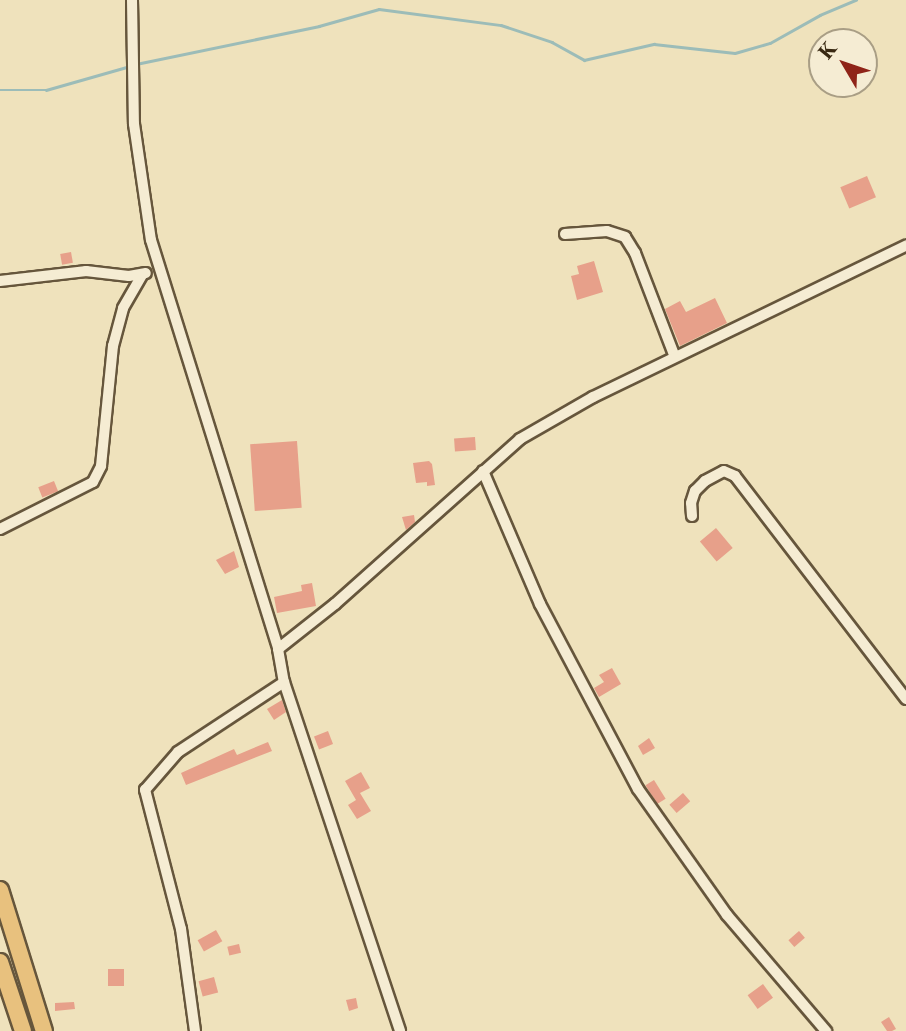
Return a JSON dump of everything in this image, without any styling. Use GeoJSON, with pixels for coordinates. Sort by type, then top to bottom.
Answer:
{"type":"FeatureCollection","features":[{"type":"Feature","properties":{"kind":"highway"},"geometry":{"type":"LineString","coordinates":[[0,890],[44,1031]]}},
{"type":"Feature","properties":{"kind":"highway"},"geometry":{"type":"LineString","coordinates":[[0,962],[23,1031]]}},
{"type":"Feature","properties":{"kind":"street"},"geometry":{"type":"LineString","coordinates":[[132,0],[134,124],[138,170],[158,268],[278,649],[284,682],[400,1031]]}},
{"type":"Feature","properties":{"kind":"street"},"geometry":{"type":"LineString","coordinates":[[565,234],[607,231],[625,237],[635,253],[675,357]]}},
{"type":"Feature","properties":{"kind":"street"},"geometry":{"type":"LineString","coordinates":[[278,649],[335,604],[520,439],[593,397],[906,246]]}},
{"type":"Feature","properties":{"kind":"street"},"geometry":{"type":"LineString","coordinates":[[0,282],[86,271],[142,274],[158,268]]}},
{"type":"Feature","properties":{"kind":"street"},"geometry":{"type":"LineString","coordinates":[[0,529],[93,482],[101,466],[113,346],[123,308],[142,274]]}},
{"type":"Feature","properties":{"kind":"street"},"geometry":{"type":"LineString","coordinates":[[482,471],[540,604],[638,789],[727,915],[826,1031]]}},
{"type":"Feature","properties":{"kind":"street"},"geometry":{"type":"LineString","coordinates":[[692,516],[691,503],[695,491],[705,481],[724,471],[736,476],[906,699]]}},
{"type":"Feature","properties":{"kind":"street"},"geometry":{"type":"LineString","coordinates":[[195,1031],[181,929],[145,790],[178,751],[284,682]]}},
{"type":"Feature","properties":{"kind":"building"},"geometry":{"type":"Polygon","coordinates":[[[867,176],[876,197],[849,209],[840,187],[867,176]]]}},
{"type":"Feature","properties":{"kind":"building"},"geometry":{"type":"Polygon","coordinates":[[[71,252],[73,263],[62,265],[60,254],[71,252]]]}},
{"type":"Feature","properties":{"kind":"building"},"geometry":{"type":"Polygon","coordinates":[[[594,261],[603,292],[577,300],[571,276],[579,274],[577,266],[594,261]]]}},
{"type":"Feature","properties":{"kind":"building"},"geometry":{"type":"Polygon","coordinates":[[[715,298],[727,323],[680,346],[665,309],[680,301],[686,312],[715,298]]]}},
{"type":"Feature","properties":{"kind":"building"},"geometry":{"type":"Polygon","coordinates":[[[475,437],[476,450],[455,451],[454,438],[475,437]]]}},
{"type":"Feature","properties":{"kind":"building"},"geometry":{"type":"Polygon","coordinates":[[[297,441],[302,508],[255,511],[250,444],[297,441]]]}},
{"type":"Feature","properties":{"kind":"building"},"geometry":{"type":"Polygon","coordinates":[[[429,461],[432,464],[435,485],[427,486],[427,482],[416,483],[413,463],[429,461]]]}},
{"type":"Feature","properties":{"kind":"building"},"geometry":{"type":"Polygon","coordinates":[[[54,481],[58,491],[42,498],[38,487],[54,481]]]}},
{"type":"Feature","properties":{"kind":"building"},"geometry":{"type":"Polygon","coordinates":[[[414,515],[415,522],[406,530],[402,517],[414,515]]]}},
{"type":"Feature","properties":{"kind":"building"},"geometry":{"type":"Polygon","coordinates":[[[716,528],[733,548],[717,561],[700,541],[716,528]]]}},
{"type":"Feature","properties":{"kind":"building"},"geometry":{"type":"Polygon","coordinates":[[[234,551],[239,567],[225,574],[216,560],[234,551]]]}},
{"type":"Feature","properties":{"kind":"building"},"geometry":{"type":"Polygon","coordinates":[[[312,583],[316,606],[277,613],[274,597],[302,591],[301,585],[312,583]]]}},
{"type":"Feature","properties":{"kind":"building"},"geometry":{"type":"Polygon","coordinates":[[[612,668],[621,684],[599,697],[594,688],[604,682],[599,675],[612,668]]]}},
{"type":"Feature","properties":{"kind":"building"},"geometry":{"type":"Polygon","coordinates":[[[282,700],[286,712],[274,720],[267,709],[282,700]]]}},
{"type":"Feature","properties":{"kind":"building"},"geometry":{"type":"Polygon","coordinates":[[[328,731],[333,744],[319,749],[314,736],[328,731]]]}},
{"type":"Feature","properties":{"kind":"building"},"geometry":{"type":"Polygon","coordinates":[[[649,738],[655,748],[643,755],[638,746],[649,738]]]}},
{"type":"Feature","properties":{"kind":"building"},"geometry":{"type":"Polygon","coordinates":[[[268,742],[272,751],[186,785],[181,773],[234,749],[237,755],[268,742]]]}},
{"type":"Feature","properties":{"kind":"building"},"geometry":{"type":"Polygon","coordinates":[[[361,772],[370,788],[360,793],[371,811],[357,819],[348,805],[356,800],[345,781],[361,772]]]}},
{"type":"Feature","properties":{"kind":"building"},"geometry":{"type":"Polygon","coordinates":[[[654,780],[666,799],[657,804],[646,785],[654,780]]]}},
{"type":"Feature","properties":{"kind":"building"},"geometry":{"type":"Polygon","coordinates":[[[683,793],[690,801],[677,813],[669,805],[683,793]]]}},
{"type":"Feature","properties":{"kind":"building"},"geometry":{"type":"Polygon","coordinates":[[[216,930],[222,941],[204,952],[198,940],[216,930]]]}},
{"type":"Feature","properties":{"kind":"building"},"geometry":{"type":"Polygon","coordinates":[[[799,931],[805,938],[794,947],[788,940],[799,931]]]}},
{"type":"Feature","properties":{"kind":"building"},"geometry":{"type":"Polygon","coordinates":[[[239,944],[241,953],[229,955],[227,947],[239,944]]]}},
{"type":"Feature","properties":{"kind":"building"},"geometry":{"type":"Polygon","coordinates":[[[108,969],[124,969],[124,986],[108,986],[108,969]]]}},
{"type":"Feature","properties":{"kind":"building"},"geometry":{"type":"Polygon","coordinates":[[[214,977],[218,992],[203,997],[199,981],[214,977]]]}},
{"type":"Feature","properties":{"kind":"building"},"geometry":{"type":"Polygon","coordinates":[[[763,984],[773,998],[758,1009],[748,995],[763,984]]]}},
{"type":"Feature","properties":{"kind":"building"},"geometry":{"type":"Polygon","coordinates":[[[356,998],[358,1008],[349,1011],[346,1000],[356,998]]]}},
{"type":"Feature","properties":{"kind":"building"},"geometry":{"type":"Polygon","coordinates":[[[74,1002],[75,1009],[55,1011],[55,1003],[74,1002]]]}},
{"type":"Feature","properties":{"kind":"building"},"geometry":{"type":"Polygon","coordinates":[[[889,1017],[896,1029],[892,1031],[887,1031],[881,1022],[889,1017]]]}},
{"type":"Feature","properties":{"kind":"waterway"},"geometry":{"type":"LineString","coordinates":[[136,64],[319,26],[379,9],[501,25],[552,42],[584,60],[654,44],[735,53],[770,43],[820,15],[856,0]]}},
{"type":"Feature","properties":{"kind":"waterway"},"geometry":{"type":"LineString","coordinates":[[0,90],[46,90],[130,66]]}}]}
